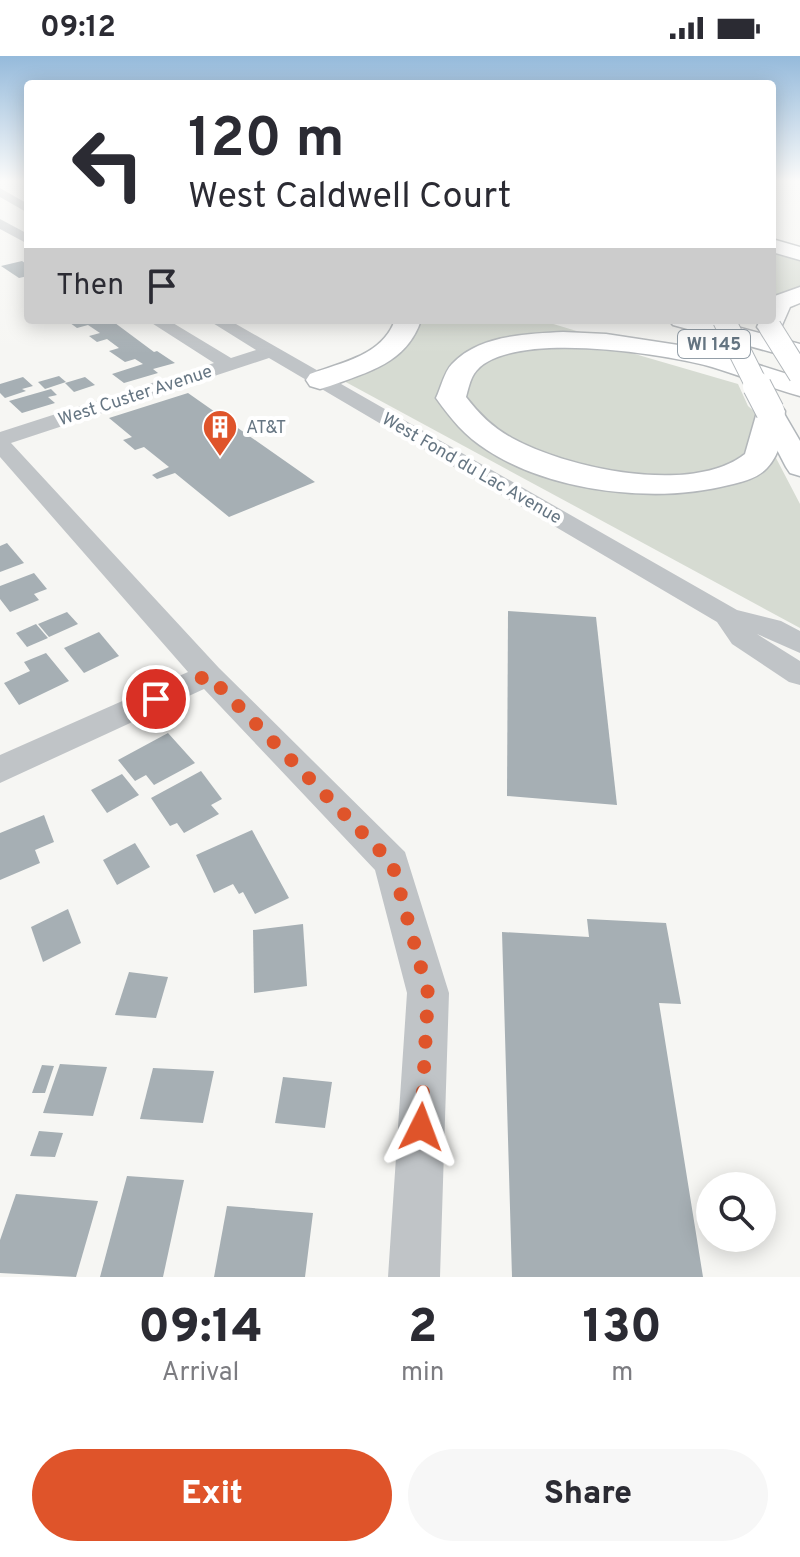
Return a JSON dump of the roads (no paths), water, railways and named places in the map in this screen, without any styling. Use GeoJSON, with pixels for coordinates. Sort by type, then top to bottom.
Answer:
{"type":"FeatureCollection","features":[{"type":"Feature","properties":{"kind":"highway"},"geometry":{"type":"LineString","coordinates":[[776,246],[800,254]]}},
{"type":"Feature","properties":{"kind":"highway"},"geometry":{"type":"LineString","coordinates":[[776,308],[779,303],[800,294]]}},
{"type":"Feature","properties":{"kind":"highway"},"geometry":{"type":"LineString","coordinates":[[320,380],[387,352],[403,337],[407,324]]}},
{"type":"Feature","properties":{"kind":"highway","name":"WI 145"},"geometry":{"type":"LineString","coordinates":[[594,324],[800,387]]}},
{"type":"Feature","properties":{"kind":"highway","name":"WI 145"},"geometry":{"type":"LineString","coordinates":[[643,324],[800,368]]}},
{"type":"Feature","properties":{"kind":"highway"},"geometry":{"type":"LineString","coordinates":[[697,324],[800,352]]}},
{"type":"Feature","properties":{"kind":"highway"},"geometry":{"type":"LineString","coordinates":[[713,359],[595,340],[534,340],[508,345],[473,359],[458,371],[451,398],[460,416],[527,457],[570,473],[639,485],[703,483],[733,474],[759,459],[766,443],[770,411]]}},
{"type":"Feature","properties":{"kind":"main road"},"geometry":{"type":"LineString","coordinates":[[726,324],[800,467]]}},
{"type":"Feature","properties":{"kind":"main road"},"geometry":{"type":"LineString","coordinates":[[769,324],[800,375]]}},
{"type":"Feature","properties":{"kind":"street"},"geometry":{"type":"LineString","coordinates":[[162,324],[229,365]]}},
{"type":"Feature","properties":{"kind":"street","name":"West Fond du Lac Avenue"},"geometry":{"type":"LineString","coordinates":[[224,324],[727,616],[771,628],[800,643]]}},
{"type":"Feature","properties":{"kind":"street","name":"West Custer Avenue"},"geometry":{"type":"LineString","coordinates":[[0,441],[271,351]]}},
{"type":"Feature","properties":{"kind":"street"},"geometry":{"type":"LineString","coordinates":[[0,441],[208,675],[392,863],[428,993],[414,1277]]}},
{"type":"Feature","properties":{"kind":"street","name":"West Fond du Lac Avenue"},"geometry":{"type":"LineString","coordinates":[[727,616],[742,637],[800,675]]}},
{"type":"Feature","properties":{"kind":"street"},"geometry":{"type":"LineString","coordinates":[[0,770],[208,675]]}},
{"type":"Feature","properties":{"kind":"place","name":"AT&T"},"geometry":{"type":"Point","coordinates":[220,458]}}]}
